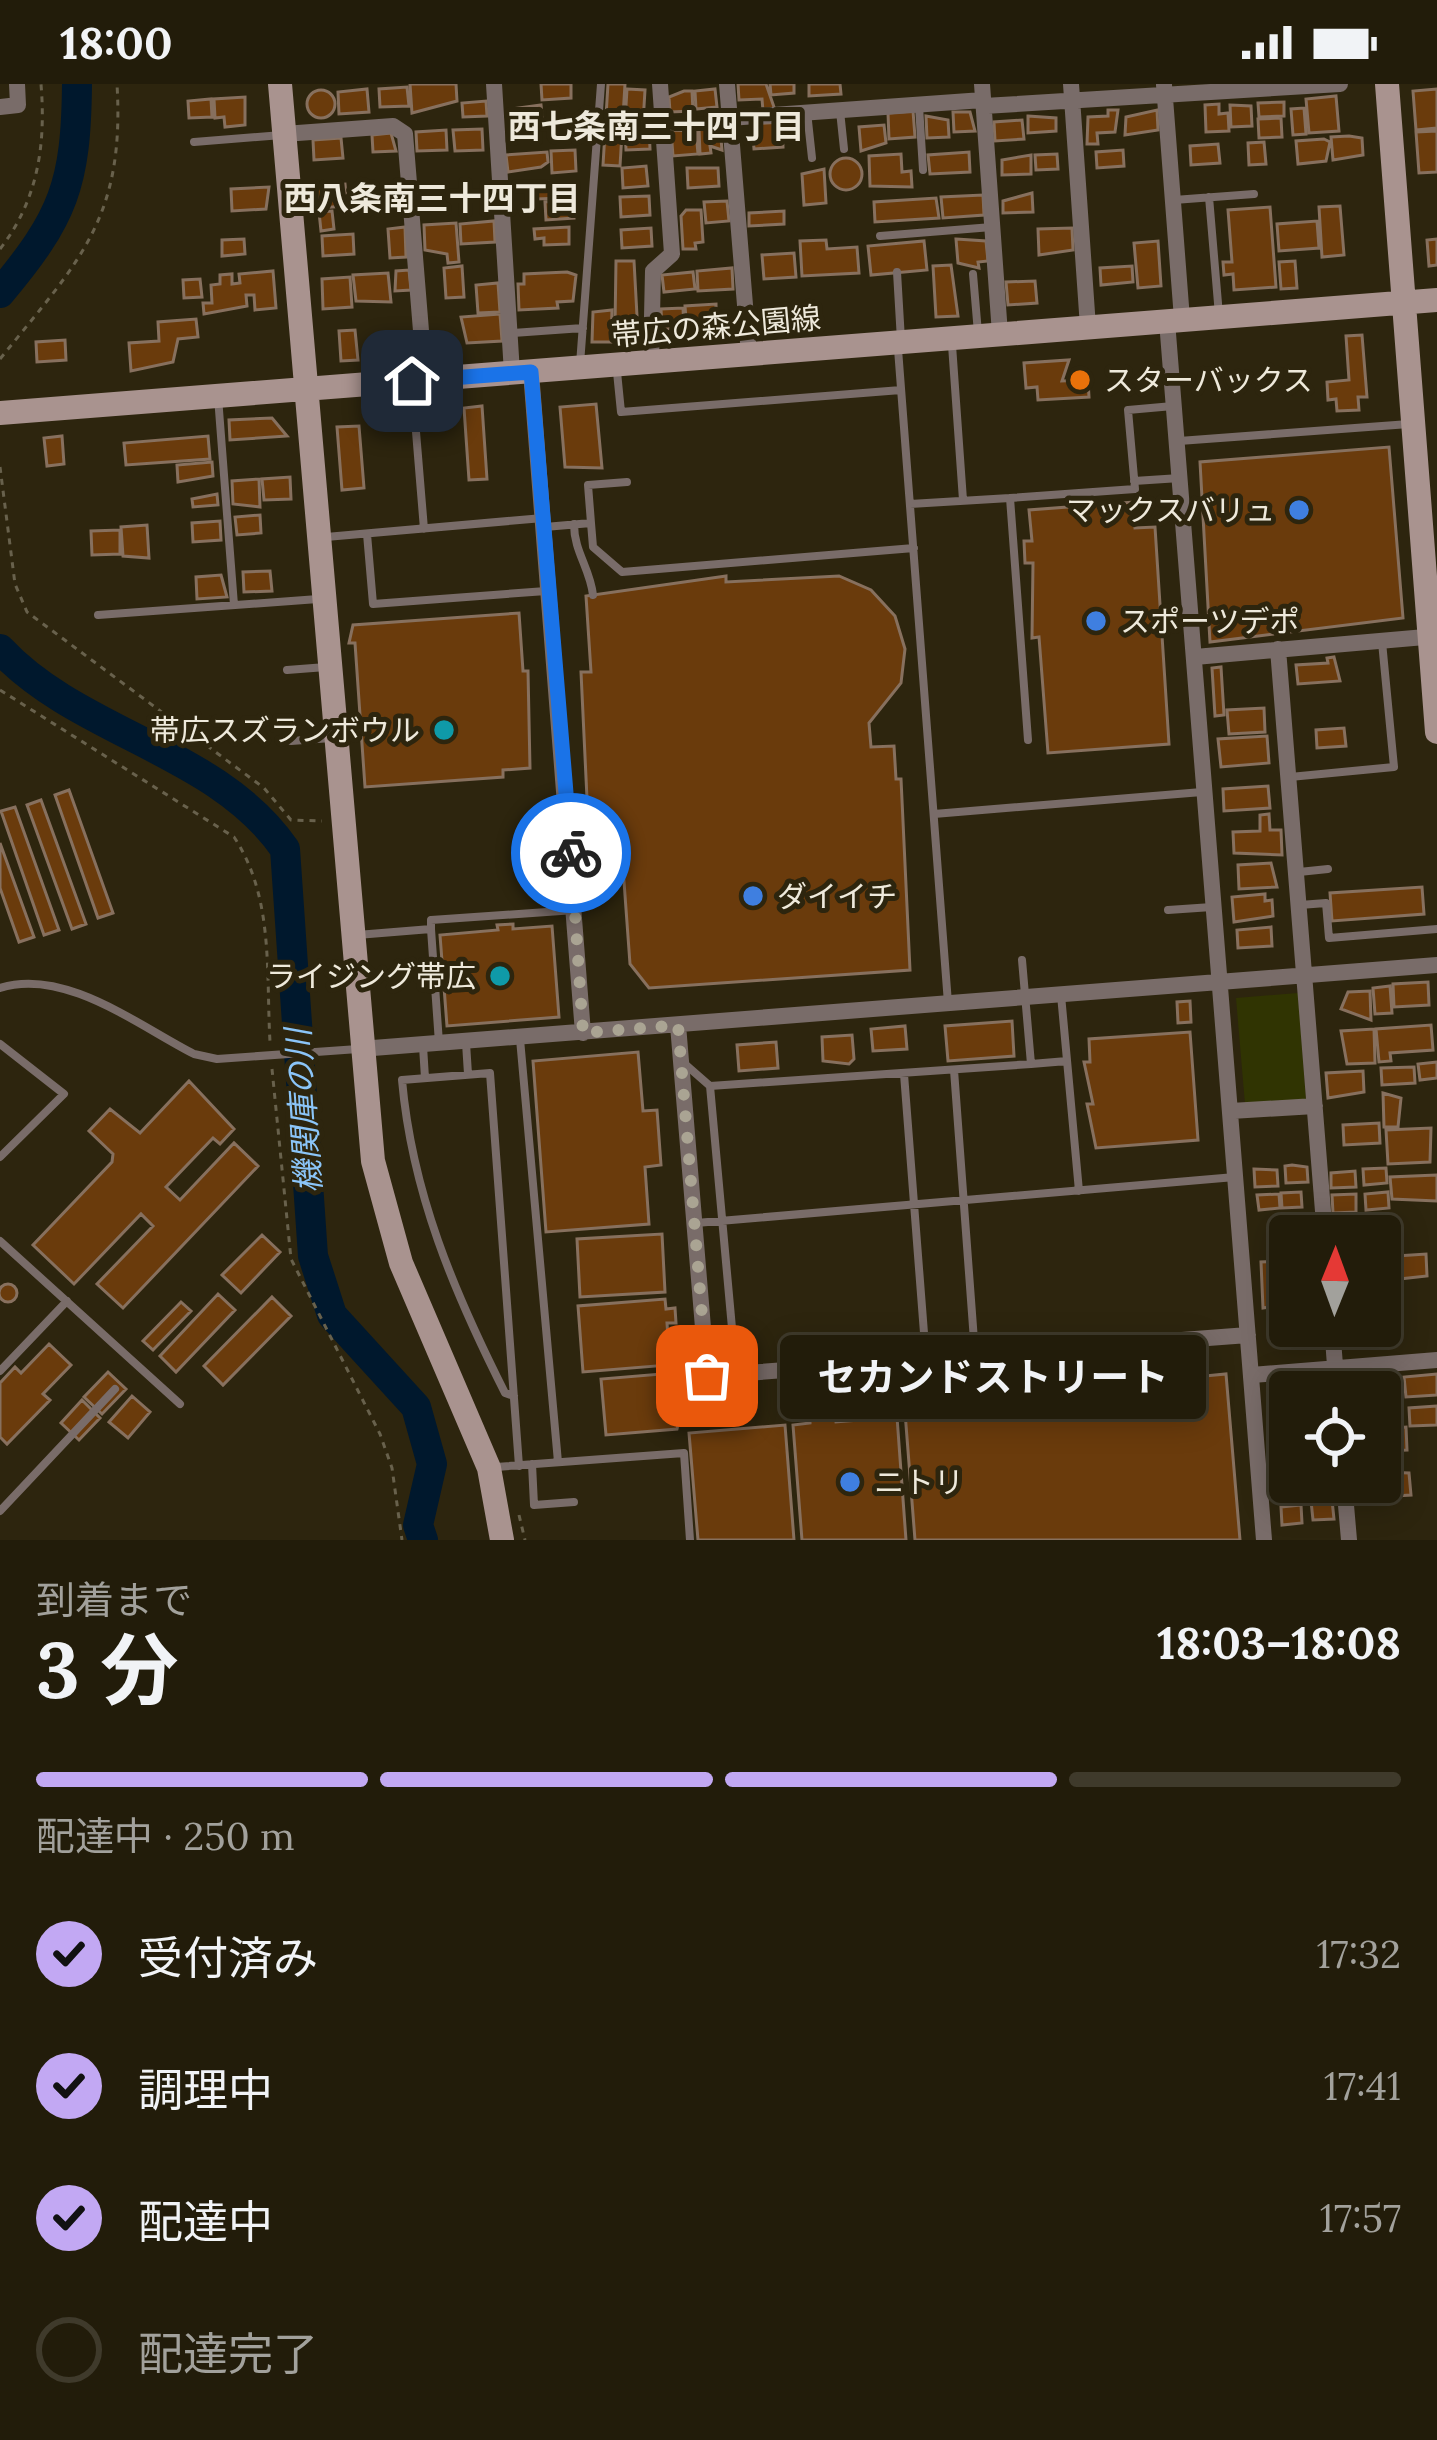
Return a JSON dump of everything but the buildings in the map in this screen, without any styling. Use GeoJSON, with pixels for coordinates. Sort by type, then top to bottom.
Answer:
{"type":"FeatureCollection","features":[{"type":"Feature","properties":{"kind":"street"},"geometry":{"type":"LineString","coordinates":[[0,106],[18,105],[17,84]]}},
{"type":"Feature","properties":{"kind":"street"},"geometry":{"type":"LineString","coordinates":[[280,84],[360,1049],[379,1197],[401,1263],[489,1468],[502,1540]]}},
{"type":"Feature","properties":{"kind":"street"},"geometry":{"type":"LineString","coordinates":[[494,84],[510,333],[522,372],[543,522],[583,1033]]}},
{"type":"Feature","properties":{"kind":"street"},"geometry":{"type":"LineString","coordinates":[[652,362],[653,271],[672,254],[660,84]]}},
{"type":"Feature","properties":{"kind":"street"},"geometry":{"type":"LineString","coordinates":[[727,84],[748,354]]}},
{"type":"Feature","properties":{"kind":"street"},"geometry":{"type":"LineString","coordinates":[[729,118],[983,96],[1340,84]]}},
{"type":"Feature","properties":{"kind":"street"},"geometry":{"type":"LineString","coordinates":[[1387,84],[1434,637],[1437,732]]}},
{"type":"Feature","properties":{"kind":"street"},"geometry":{"type":"LineString","coordinates":[[1164,89],[1172,200],[1175,406],[1264,1540]]}},
{"type":"Feature","properties":{"kind":"street"},"geometry":{"type":"LineString","coordinates":[[1071,92],[1088,327]]}},
{"type":"Feature","properties":{"kind":"street"},"geometry":{"type":"LineString","coordinates":[[983,96],[993,226],[989,335]]}},
{"type":"Feature","properties":{"kind":"street"},"geometry":{"type":"LineString","coordinates":[[284,134],[393,126],[405,134],[418,381]]}},
{"type":"Feature","properties":{"kind":"street","name":"帯広の森公園線"},"geometry":{"type":"LineString","coordinates":[[0,413],[1437,300]]}},
{"type":"Feature","properties":{"kind":"street"},"geometry":{"type":"LineString","coordinates":[[1195,657],[1434,637]]}},
{"type":"Feature","properties":{"kind":"street"},"geometry":{"type":"LineString","coordinates":[[1278,649],[1323,1215]]}},
{"type":"Feature","properties":{"kind":"street"},"geometry":{"type":"LineString","coordinates":[[360,1049],[1437,964]]}},
{"type":"Feature","properties":{"kind":"street"},"geometry":{"type":"LineString","coordinates":[[678,1025],[707,1376],[1248,1336]]}},
{"type":"Feature","properties":{"kind":"street"},"geometry":{"type":"LineString","coordinates":[[1231,1111],[1315,1106]]}},
{"type":"Feature","properties":{"kind":"street"},"geometry":{"type":"LineString","coordinates":[[1333,1347],[1335,1369]]}},
{"type":"Feature","properties":{"kind":"street"},"geometry":{"type":"LineString","coordinates":[[1252,1375],[1437,1360]]}},
{"type":"Feature","properties":{"kind":"street"},"geometry":{"type":"LineString","coordinates":[[1346,1503],[1349,1540]]}},
{"type":"Feature","properties":{"kind":"lane"},"geometry":{"type":"LineString","coordinates":[[580,367],[601,84]]}},
{"type":"Feature","properties":{"kind":"lane"},"geometry":{"type":"LineString","coordinates":[[919,104],[923,170]]}},
{"type":"Feature","properties":{"kind":"lane"},"geometry":{"type":"LineString","coordinates":[[840,109],[844,149]]}},
{"type":"Feature","properties":{"kind":"lane"},"geometry":{"type":"LineString","coordinates":[[807,112],[812,158]]}},
{"type":"Feature","properties":{"kind":"lane"},"geometry":{"type":"LineString","coordinates":[[194,142],[284,134]]}},
{"type":"Feature","properties":{"kind":"lane"},"geometry":{"type":"LineString","coordinates":[[1172,200],[1254,194]]}},
{"type":"Feature","properties":{"kind":"lane"},"geometry":{"type":"LineString","coordinates":[[1209,197],[1219,316]]}},
{"type":"Feature","properties":{"kind":"lane"},"geometry":{"type":"LineString","coordinates":[[880,236],[993,226]]}},
{"type":"Feature","properties":{"kind":"lane"},"geometry":{"type":"LineString","coordinates":[[897,272],[901,390],[948,1003]]}},
{"type":"Feature","properties":{"kind":"lane"},"geometry":{"type":"LineString","coordinates":[[974,274],[989,335]]}},
{"type":"Feature","properties":{"kind":"lane"},"geometry":{"type":"LineString","coordinates":[[510,333],[583,328]]}},
{"type":"Feature","properties":{"kind":"lane"},"geometry":{"type":"LineString","coordinates":[[951,338],[963,500]]}},
{"type":"Feature","properties":{"kind":"lane"},"geometry":{"type":"LineString","coordinates":[[616,364],[621,412],[901,390]]}},
{"type":"Feature","properties":{"kind":"lane"},"geometry":{"type":"LineString","coordinates":[[418,381],[424,529]]}},
{"type":"Feature","properties":{"kind":"lane"},"geometry":{"type":"LineString","coordinates":[[218,396],[234,605]]}},
{"type":"Feature","properties":{"kind":"lane"},"geometry":{"type":"LineString","coordinates":[[910,504],[1135,489],[1128,410],[1175,406]]}},
{"type":"Feature","properties":{"kind":"lane"},"geometry":{"type":"LineString","coordinates":[[1178,441],[1413,423]]}},
{"type":"Feature","properties":{"kind":"lane"},"geometry":{"type":"LineString","coordinates":[[1134,481],[1180,478]]}},
{"type":"Feature","properties":{"kind":"lane"},"geometry":{"type":"LineString","coordinates":[[628,482],[588,485],[593,548],[622,572],[914,548]]}},
{"type":"Feature","properties":{"kind":"lane"},"geometry":{"type":"LineString","coordinates":[[1010,498],[1028,740]]}},
{"type":"Feature","properties":{"kind":"lane"},"geometry":{"type":"LineString","coordinates":[[318,538],[543,522],[591,523]]}},
{"type":"Feature","properties":{"kind":"lane"},"geometry":{"type":"LineString","coordinates":[[574,524],[574,549],[590,572],[593,595]]}},
{"type":"Feature","properties":{"kind":"lane"},"geometry":{"type":"LineString","coordinates":[[367,534],[373,604],[549,590]]}},
{"type":"Feature","properties":{"kind":"lane"},"geometry":{"type":"LineString","coordinates":[[98,615],[323,598]]}},
{"type":"Feature","properties":{"kind":"lane"},"geometry":{"type":"LineString","coordinates":[[1288,777],[1394,767],[1382,641]]}},
{"type":"Feature","properties":{"kind":"lane"},"geometry":{"type":"LineString","coordinates":[[286,670],[328,667]]}},
{"type":"Feature","properties":{"kind":"lane"},"geometry":{"type":"LineString","coordinates":[[291,741],[334,738]]}},
{"type":"Feature","properties":{"kind":"lane"},"geometry":{"type":"LineString","coordinates":[[934,814],[1205,791]]}},
{"type":"Feature","properties":{"kind":"lane"},"geometry":{"type":"LineString","coordinates":[[532,820],[568,818]]}},
{"type":"Feature","properties":{"kind":"lane"},"geometry":{"type":"LineString","coordinates":[[1296,872],[1328,869]]}},
{"type":"Feature","properties":{"kind":"lane"},"geometry":{"type":"LineString","coordinates":[[1298,905],[1326,903],[1329,938],[1437,929]]}},
{"type":"Feature","properties":{"kind":"lane"},"geometry":{"type":"LineString","coordinates":[[1168,910],[1214,907]]}},
{"type":"Feature","properties":{"kind":"lane"},"geometry":{"type":"LineString","coordinates":[[425,1078],[431,1044],[430,920],[575,910]]}},
{"type":"Feature","properties":{"kind":"lane"},"geometry":{"type":"LineString","coordinates":[[350,936],[431,929]]}},
{"type":"Feature","properties":{"kind":"lane"},"geometry":{"type":"LineString","coordinates":[[1022,960],[1031,1064]]}},
{"type":"Feature","properties":{"kind":"lane"},"geometry":{"type":"LineString","coordinates":[[0,988],[34,981],[61,987],[194,1054],[276,1056],[360,1049]]}},
{"type":"Feature","properties":{"kind":"lane"},"geometry":{"type":"LineString","coordinates":[[1061,994],[1079,1191]]}},
{"type":"Feature","properties":{"kind":"lane"},"geometry":{"type":"LineString","coordinates":[[520,1037],[558,1462]]}},
{"type":"Feature","properties":{"kind":"lane"},"geometry":{"type":"LineString","coordinates":[[466,1041],[468,1074]]}},
{"type":"Feature","properties":{"kind":"lane"},"geometry":{"type":"LineString","coordinates":[[0,1044],[64,1094],[0,1157]]}},
{"type":"Feature","properties":{"kind":"lane"},"geometry":{"type":"LineString","coordinates":[[680,1060],[710,1086],[736,1374]]}},
{"type":"Feature","properties":{"kind":"lane"},"geometry":{"type":"LineString","coordinates":[[710,1086],[1067,1060]]}},
{"type":"Feature","properties":{"kind":"lane"},"geometry":{"type":"LineString","coordinates":[[954,1070],[975,1355]]}},
{"type":"Feature","properties":{"kind":"lane"},"geometry":{"type":"LineString","coordinates":[[514,1396],[505,1393],[481,1345],[421,1196],[402,1080],[490,1072],[514,1396],[519,1466]]}},
{"type":"Feature","properties":{"kind":"lane"},"geometry":{"type":"LineString","coordinates":[[904,1074],[926,1359]]}},
{"type":"Feature","properties":{"kind":"lane"},"geometry":{"type":"LineString","coordinates":[[694,1223],[1235,1177]]}},
{"type":"Feature","properties":{"kind":"lane"},"geometry":{"type":"LineString","coordinates":[[0,1240],[180,1403]]}},
{"type":"Feature","properties":{"kind":"lane"},"geometry":{"type":"LineString","coordinates":[[0,1371],[67,1301]]}},
{"type":"Feature","properties":{"kind":"lane"},"geometry":{"type":"LineString","coordinates":[[0,1511],[115,1389]]}},
{"type":"Feature","properties":{"kind":"lane"},"geometry":{"type":"LineString","coordinates":[[489,1468],[684,1453],[690,1540]]}},
{"type":"Feature","properties":{"kind":"lane"},"geometry":{"type":"LineString","coordinates":[[532,1464],[534,1505],[574,1502]]}},
{"type":"Feature","properties":{"kind":"path"},"geometry":{"type":"LineString","coordinates":[[0,249],[35,187],[44,126],[40,84]]}},
{"type":"Feature","properties":{"kind":"path"},"geometry":{"type":"LineString","coordinates":[[0,358],[70,277],[102,218],[118,138],[117,84]]}},
{"type":"Feature","properties":{"kind":"path"},"geometry":{"type":"LineString","coordinates":[[0,467],[15,584],[27,612],[264,788],[291,820],[323,821]]}},
{"type":"Feature","properties":{"kind":"path"},"geometry":{"type":"LineString","coordinates":[[0,690],[234,837],[257,875],[291,1259],[380,1434],[392,1468],[402,1540]]}},
{"type":"Feature","properties":{"kind":"path"},"geometry":{"type":"LineString","coordinates":[[518,1509],[525,1540]]}},
{"type":"Feature","properties":{"kind":"green space"},"geometry":{"type":"Polygon","coordinates":[[[1298,993],[1306,1100],[1245,1104],[1236,998],[1298,993]]]}},
{"type":"Feature","properties":{"kind":"waterway","name":"機関庫の川"},"geometry":{"type":"LineString","coordinates":[[0,293],[39,242],[62,198],[74,148],[77,84]]}},
{"type":"Feature","properties":{"kind":"waterway","name":"機関庫の川"},"geometry":{"type":"LineString","coordinates":[[0,649],[68,702],[223,788],[257,816],[285,849],[313,1256],[332,1315],[416,1407],[432,1464],[418,1525],[423,1540]]}},
{"type":"Feature","properties":{"kind":"way so far"},"geometry":{"type":"LineString","coordinates":[[571,853],[583,1033],[678,1025],[707,1376]]}},
{"type":"Feature","properties":{"kind":"place","name":"スターバックス"},"geometry":{"type":"Point","coordinates":[1080,380]}},
{"type":"Feature","properties":{"kind":"place","name":"マックスバリュ"},"geometry":{"type":"Point","coordinates":[1299,510]}},
{"type":"Feature","properties":{"kind":"place","name":"スポーツデポ"},"geometry":{"type":"Point","coordinates":[1096,621]}},
{"type":"Feature","properties":{"kind":"place","name":"帯広スズランボウル"},"geometry":{"type":"Point","coordinates":[444,730]}},
{"type":"Feature","properties":{"kind":"place","name":"ダイイチ"},"geometry":{"type":"Point","coordinates":[753,896]}},
{"type":"Feature","properties":{"kind":"place","name":"ライジング帯広"},"geometry":{"type":"Point","coordinates":[500,976]}},
{"type":"Feature","properties":{"kind":"place","name":"セカンドストリート"},"geometry":{"type":"Point","coordinates":[707,1376]}},
{"type":"Feature","properties":{"kind":"place","name":"ニトリ"},"geometry":{"type":"Point","coordinates":[850,1482]}},
{"type":"Feature","properties":{"kind":"district","name":"西七条南三十四丁目"},"geometry":{"type":"Point","coordinates":[656,126]}},
{"type":"Feature","properties":{"kind":"district","name":"西八条南三十四丁目"},"geometry":{"type":"Point","coordinates":[432,198]}},
{"type":"Feature","properties":{"kind":"route"},"geometry":{"type":"LineString","coordinates":[[412,381],[531,372],[571,853]]}}]}
